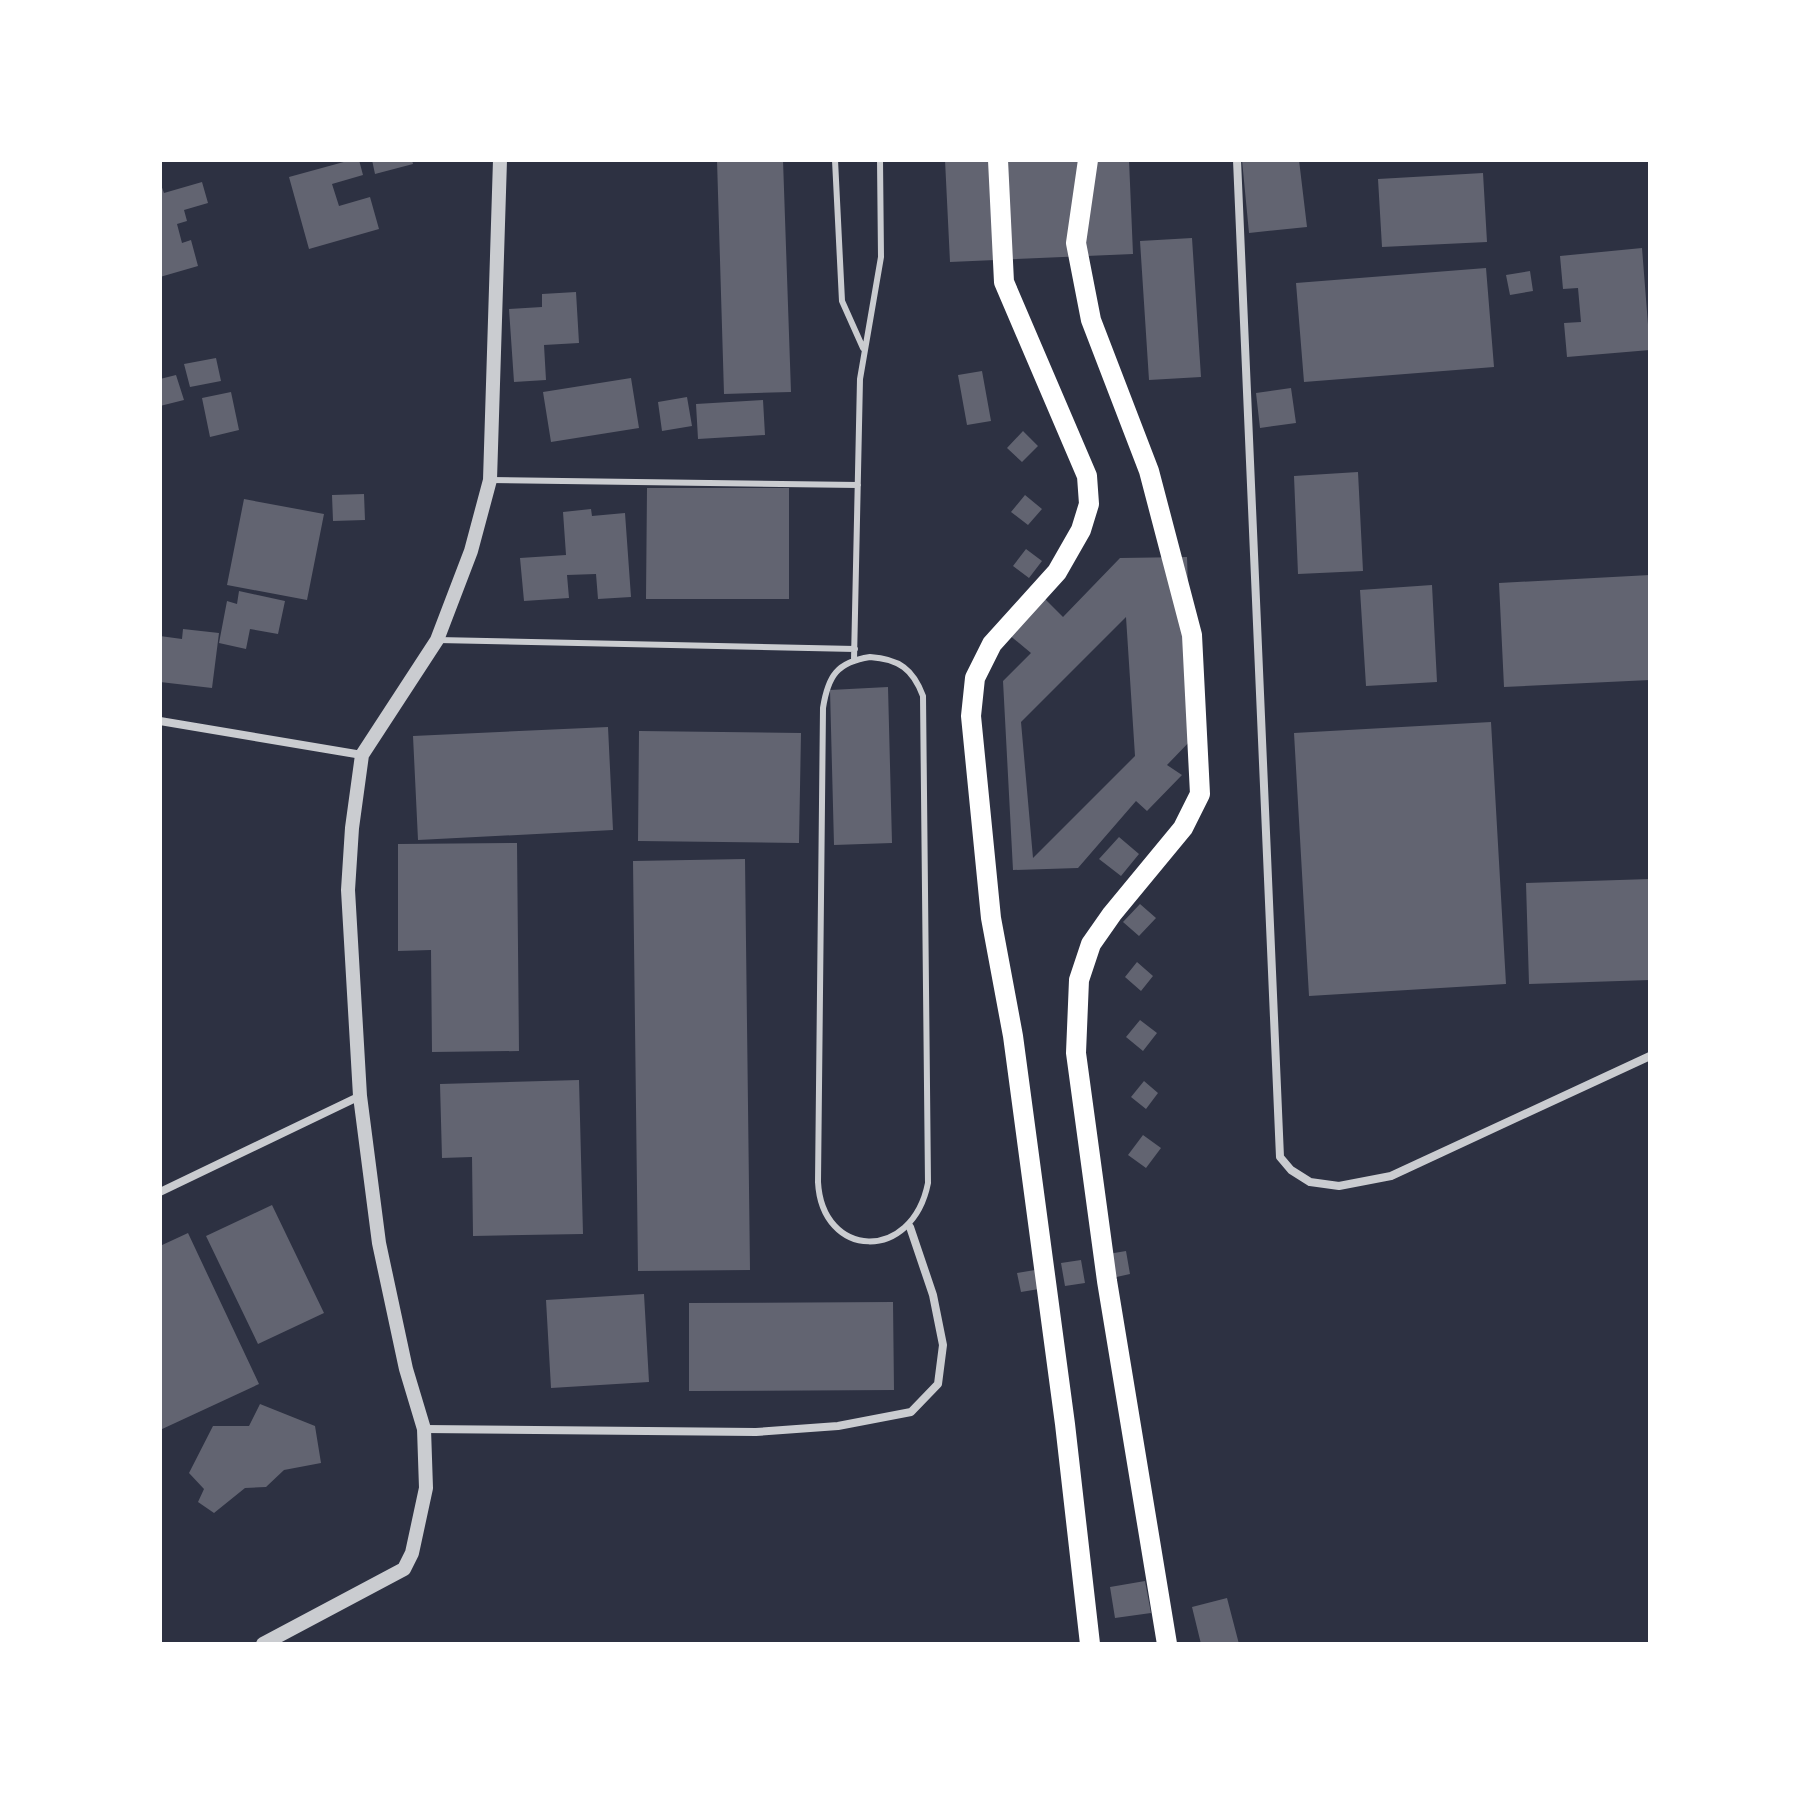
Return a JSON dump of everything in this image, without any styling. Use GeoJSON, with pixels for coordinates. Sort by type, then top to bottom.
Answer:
{"type":"FeatureCollection","features":[{"type":"Feature","properties":{"kind":"main road"},"geometry":{"type":"LineString","coordinates":[[998,160],[1004,282],[1087,476],[1089,504],[1081,530],[1057,572],[992,644],[975,678],[971,716],[991,918],[1015,1052],[1065,1424],[1090,1644]]}},
{"type":"Feature","properties":{"kind":"main road"},"geometry":{"type":"LineString","coordinates":[[1088,160],[1076,243],[1091,320],[1149,471],[1192,635],[1198,719],[1200,794],[1183,828],[1091,944],[1079,980],[1075,1016],[1076,1053],[1105,1265],[1167,1644]]}},
{"type":"Feature","properties":{"kind":"street"},"geometry":{"type":"LineString","coordinates":[[263,1644],[404,1569],[412,1553],[426,1488],[424,1429],[406,1369],[379,1243],[360,1096],[348,890],[352,828],[362,755],[437,640],[471,551],[490,480],[500,160]]}},
{"type":"Feature","properties":{"kind":"street"},"geometry":{"type":"LineString","coordinates":[[1237,160],[1280,1157],[1291,1170],[1310,1182],[1339,1186],[1391,1176],[1650,1056]]}},
{"type":"Feature","properties":{"kind":"street"},"geometry":{"type":"LineString","coordinates":[[160,721],[362,755]]}},
{"type":"Feature","properties":{"kind":"street"},"geometry":{"type":"LineString","coordinates":[[160,1192],[360,1096]]}},
{"type":"Feature","properties":{"kind":"street"},"geometry":{"type":"LineString","coordinates":[[424,1429],[756,1432],[838,1426],[911,1412],[938,1384],[943,1345],[933,1295],[910,1227]]}},
{"type":"Feature","properties":{"kind":"lane"},"geometry":{"type":"LineString","coordinates":[[835,160],[842,301],[864,350]]}},
{"type":"Feature","properties":{"kind":"lane"},"geometry":{"type":"LineString","coordinates":[[854,660],[864,350],[881,257],[880,160]]}},
{"type":"Feature","properties":{"kind":"lane"},"geometry":{"type":"LineString","coordinates":[[490,480],[858,485]]}},
{"type":"Feature","properties":{"kind":"lane"},"geometry":{"type":"LineString","coordinates":[[437,640],[855,649]]}},
{"type":"Feature","properties":{"kind":"lane"},"geometry":{"type":"LineString","coordinates":[[885,658],[902,664],[912,673],[923,696],[928,1183],[925,1200],[910,1227],[879,1241],[848,1235],[834,1225],[819,1198],[823,708],[831,676],[854,660],[885,658]]}},
{"type":"Feature","properties":{"kind":"building"},"geometry":{"type":"Polygon","coordinates":[[[359,160],[363,175],[332,184],[339,206],[370,197],[379,229],[309,249],[289,177],[359,160]]]}},
{"type":"Feature","properties":{"kind":"building"},"geometry":{"type":"Polygon","coordinates":[[[372,160],[412,160],[413,164],[375,174],[372,160]]]}},
{"type":"Feature","properties":{"kind":"building"},"geometry":{"type":"Polygon","coordinates":[[[717,160],[783,160],[791,392],[724,394],[717,160]]]}},
{"type":"Feature","properties":{"kind":"building"},"geometry":{"type":"Polygon","coordinates":[[[945,160],[1129,160],[1133,254],[950,262],[945,160]]]}},
{"type":"Feature","properties":{"kind":"building"},"geometry":{"type":"Polygon","coordinates":[[[1242,160],[1299,160],[1307,227],[1249,233],[1242,160]]]}},
{"type":"Feature","properties":{"kind":"building"},"geometry":{"type":"Polygon","coordinates":[[[1483,173],[1487,242],[1382,247],[1378,179],[1483,173]]]}},
{"type":"Feature","properties":{"kind":"building"},"geometry":{"type":"Polygon","coordinates":[[[160,182],[164,193],[202,182],[208,203],[184,210],[187,221],[177,224],[182,243],[191,240],[198,266],[160,277],[160,182]]]}},
{"type":"Feature","properties":{"kind":"building"},"geometry":{"type":"Polygon","coordinates":[[[1192,238],[1201,377],[1149,380],[1140,241],[1192,238]]]}},
{"type":"Feature","properties":{"kind":"building"},"geometry":{"type":"Polygon","coordinates":[[[1642,248],[1650,350],[1567,357],[1564,323],[1581,322],[1578,288],[1563,289],[1560,256],[1642,248]]]}},
{"type":"Feature","properties":{"kind":"building"},"geometry":{"type":"Polygon","coordinates":[[[1486,268],[1494,367],[1304,382],[1296,283],[1486,268]]]}},
{"type":"Feature","properties":{"kind":"building"},"geometry":{"type":"Polygon","coordinates":[[[1530,271],[1533,291],[1510,295],[1506,275],[1530,271]]]}},
{"type":"Feature","properties":{"kind":"building"},"geometry":{"type":"Polygon","coordinates":[[[576,292],[579,343],[544,345],[546,380],[514,382],[509,309],[542,307],[542,294],[576,292]]]}},
{"type":"Feature","properties":{"kind":"building"},"geometry":{"type":"Polygon","coordinates":[[[216,358],[221,381],[190,387],[184,364],[216,358]]]}},
{"type":"Feature","properties":{"kind":"building"},"geometry":{"type":"Polygon","coordinates":[[[982,371],[991,421],[967,425],[958,375],[982,371]]]}},
{"type":"Feature","properties":{"kind":"building"},"geometry":{"type":"Polygon","coordinates":[[[176,375],[184,400],[160,406],[160,379],[176,375]]]}},
{"type":"Feature","properties":{"kind":"building"},"geometry":{"type":"Polygon","coordinates":[[[631,378],[639,428],[551,442],[543,392],[631,378]]]}},
{"type":"Feature","properties":{"kind":"building"},"geometry":{"type":"Polygon","coordinates":[[[1291,388],[1296,423],[1260,428],[1256,393],[1291,388]]]}},
{"type":"Feature","properties":{"kind":"building"},"geometry":{"type":"Polygon","coordinates":[[[231,392],[239,430],[210,437],[202,398],[231,392]]]}},
{"type":"Feature","properties":{"kind":"building"},"geometry":{"type":"Polygon","coordinates":[[[687,397],[692,426],[662,431],[658,402],[687,397]]]}},
{"type":"Feature","properties":{"kind":"building"},"geometry":{"type":"Polygon","coordinates":[[[763,400],[765,435],[698,439],[696,404],[763,400]]]}},
{"type":"Feature","properties":{"kind":"building"},"geometry":{"type":"Polygon","coordinates":[[[1023,431],[1038,446],[1022,462],[1007,448],[1023,431]]]}},
{"type":"Feature","properties":{"kind":"building"},"geometry":{"type":"Polygon","coordinates":[[[1358,472],[1363,571],[1298,574],[1294,476],[1358,472]]]}},
{"type":"Feature","properties":{"kind":"building"},"geometry":{"type":"Polygon","coordinates":[[[647,488],[789,488],[789,599],[646,599],[647,488]]]}},
{"type":"Feature","properties":{"kind":"building"},"geometry":{"type":"Polygon","coordinates":[[[364,494],[365,520],[333,521],[332,495],[364,494]]]}},
{"type":"Feature","properties":{"kind":"building"},"geometry":{"type":"Polygon","coordinates":[[[1025,495],[1042,509],[1028,525],[1011,512],[1025,495]]]}},
{"type":"Feature","properties":{"kind":"building"},"geometry":{"type":"Polygon","coordinates":[[[244,499],[324,514],[307,600],[227,585],[244,499]]]}},
{"type":"Feature","properties":{"kind":"building"},"geometry":{"type":"Polygon","coordinates":[[[591,509],[592,516],[625,513],[631,597],[598,599],[596,574],[567,575],[569,598],[524,601],[520,558],[566,555],[563,512],[591,509]]]}},
{"type":"Feature","properties":{"kind":"building"},"geometry":{"type":"Polygon","coordinates":[[[1026,549],[1042,561],[1029,578],[1013,566],[1026,549]]]}},
{"type":"Feature","properties":{"kind":"building"},"geometry":{"type":"Polygon","coordinates":[[[1187,557],[1193,738],[1167,765],[1182,775],[1147,811],[1136,801],[1078,868],[1013,870],[1003,681],[1031,653],[1008,634],[1043,597],[1063,617],[1120,558],[1187,557]],[[1126,617],[1021,722],[1033,858],[1135,756],[1126,617]]]}},
{"type":"Feature","properties":{"kind":"building"},"geometry":{"type":"Polygon","coordinates":[[[1650,575],[1650,680],[1504,687],[1499,583],[1650,575]]]}},
{"type":"Feature","properties":{"kind":"building"},"geometry":{"type":"Polygon","coordinates":[[[1432,585],[1437,682],[1366,686],[1360,590],[1432,585]]]}},
{"type":"Feature","properties":{"kind":"building"},"geometry":{"type":"Polygon","coordinates":[[[239,591],[285,601],[278,634],[250,629],[246,649],[219,643],[227,601],[237,604],[239,591]]]}},
{"type":"Feature","properties":{"kind":"building"},"geometry":{"type":"Polygon","coordinates":[[[183,629],[219,633],[212,688],[160,682],[160,636],[182,639],[183,629]]]}},
{"type":"Feature","properties":{"kind":"building"},"geometry":{"type":"Polygon","coordinates":[[[888,687],[892,843],[834,845],[830,690],[888,687]]]}},
{"type":"Feature","properties":{"kind":"building"},"geometry":{"type":"Polygon","coordinates":[[[1491,722],[1506,984],[1309,996],[1294,733],[1491,722]]]}},
{"type":"Feature","properties":{"kind":"building"},"geometry":{"type":"Polygon","coordinates":[[[608,727],[613,830],[418,840],[413,736],[608,727]]]}},
{"type":"Feature","properties":{"kind":"building"},"geometry":{"type":"Polygon","coordinates":[[[639,731],[801,733],[799,843],[638,841],[639,731]]]}},
{"type":"Feature","properties":{"kind":"building"},"geometry":{"type":"Polygon","coordinates":[[[1119,837],[1139,854],[1121,876],[1099,859],[1119,837]]]}},
{"type":"Feature","properties":{"kind":"building"},"geometry":{"type":"Polygon","coordinates":[[[517,843],[519,1051],[432,1052],[431,950],[398,951],[398,844],[517,843]]]}},
{"type":"Feature","properties":{"kind":"building"},"geometry":{"type":"Polygon","coordinates":[[[745,859],[750,1270],[638,1271],[633,861],[745,859]]]}},
{"type":"Feature","properties":{"kind":"building"},"geometry":{"type":"Polygon","coordinates":[[[1650,879],[1650,980],[1529,984],[1526,883],[1650,879]]]}},
{"type":"Feature","properties":{"kind":"building"},"geometry":{"type":"Polygon","coordinates":[[[1140,904],[1156,918],[1139,936],[1123,922],[1140,904]]]}},
{"type":"Feature","properties":{"kind":"building"},"geometry":{"type":"Polygon","coordinates":[[[1137,962],[1153,976],[1141,991],[1125,977],[1137,962]]]}},
{"type":"Feature","properties":{"kind":"building"},"geometry":{"type":"Polygon","coordinates":[[[1140,1020],[1157,1033],[1143,1051],[1126,1037],[1140,1020]]]}},
{"type":"Feature","properties":{"kind":"building"},"geometry":{"type":"Polygon","coordinates":[[[579,1080],[583,1234],[473,1236],[472,1157],[442,1158],[440,1084],[579,1080]]]}},
{"type":"Feature","properties":{"kind":"building"},"geometry":{"type":"Polygon","coordinates":[[[1144,1081],[1158,1093],[1146,1109],[1131,1097],[1144,1081]]]}},
{"type":"Feature","properties":{"kind":"building"},"geometry":{"type":"Polygon","coordinates":[[[1143,1135],[1161,1148],[1146,1168],[1128,1155],[1143,1135]]]}},
{"type":"Feature","properties":{"kind":"building"},"geometry":{"type":"Polygon","coordinates":[[[272,1205],[324,1313],[258,1344],[206,1236],[272,1205]]]}},
{"type":"Feature","properties":{"kind":"building"},"geometry":{"type":"Polygon","coordinates":[[[188,1233],[259,1384],[160,1430],[160,1246],[188,1233]]]}},
{"type":"Feature","properties":{"kind":"building"},"geometry":{"type":"Polygon","coordinates":[[[1126,1251],[1130,1274],[1112,1278],[1108,1254],[1126,1251]]]}},
{"type":"Feature","properties":{"kind":"building"},"geometry":{"type":"Polygon","coordinates":[[[1081,1260],[1085,1283],[1065,1286],[1061,1263],[1081,1260]]]}},
{"type":"Feature","properties":{"kind":"building"},"geometry":{"type":"Polygon","coordinates":[[[1035,1270],[1039,1289],[1021,1292],[1017,1273],[1035,1270]]]}},
{"type":"Feature","properties":{"kind":"building"},"geometry":{"type":"Polygon","coordinates":[[[644,1294],[649,1382],[551,1388],[546,1300],[644,1294]]]}},
{"type":"Feature","properties":{"kind":"building"},"geometry":{"type":"Polygon","coordinates":[[[893,1302],[894,1390],[689,1391],[689,1303],[893,1302]]]}},
{"type":"Feature","properties":{"kind":"building"},"geometry":{"type":"Polygon","coordinates":[[[260,1404],[315,1426],[321,1463],[284,1470],[266,1487],[245,1488],[214,1513],[198,1502],[204,1489],[189,1473],[213,1426],[249,1426],[260,1404]]]}},
{"type":"Feature","properties":{"kind":"building"},"geometry":{"type":"Polygon","coordinates":[[[1145,1581],[1151,1613],[1115,1618],[1110,1587],[1145,1581]]]}},
{"type":"Feature","properties":{"kind":"building"},"geometry":{"type":"Polygon","coordinates":[[[1227,1598],[1239,1644],[1201,1644],[1192,1607],[1227,1598]]]}}]}
